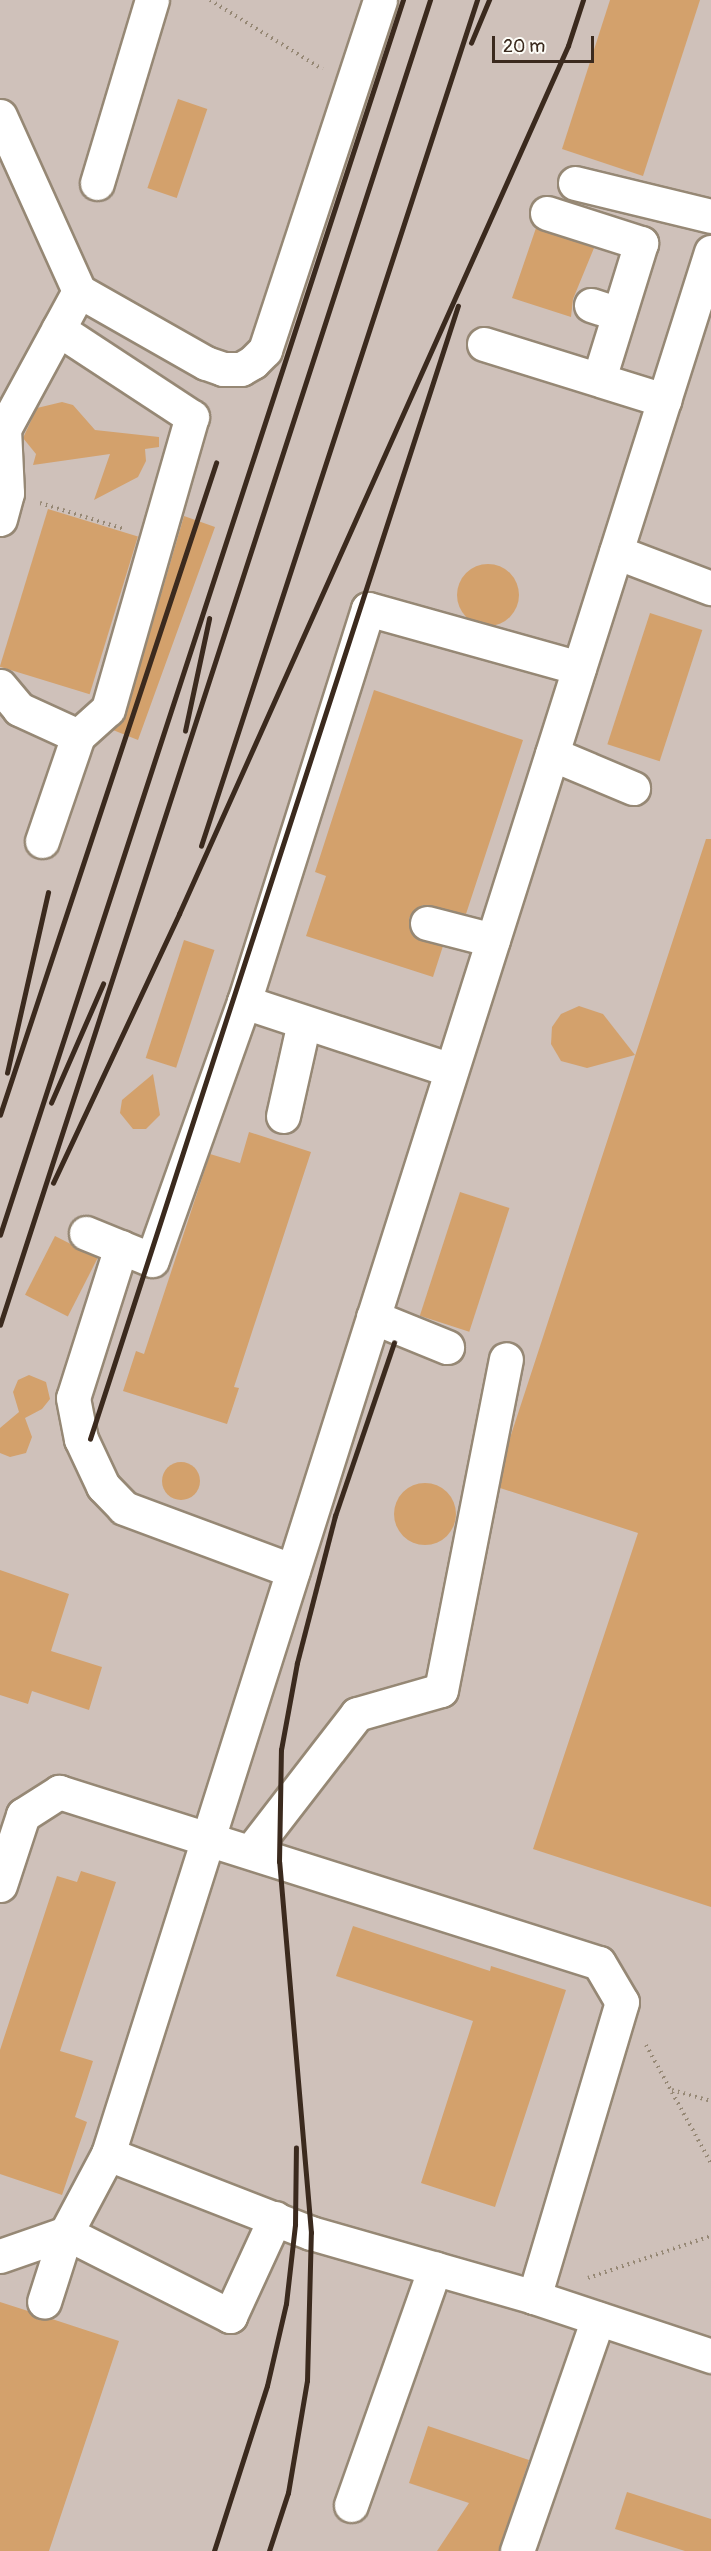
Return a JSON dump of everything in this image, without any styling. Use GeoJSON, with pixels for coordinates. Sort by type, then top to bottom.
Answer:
{"type":"FeatureCollection","features":[{"type":"Feature","properties":{"kind":"lane"},"geometry":{"type":"LineString","coordinates":[[97,183],[152,0]]}},
{"type":"Feature","properties":{"kind":"lane"},"geometry":{"type":"LineString","coordinates":[[0,116],[79,291],[206,363],[224,369],[241,369],[254,362],[265,350],[380,0]]}},
{"type":"Feature","properties":{"kind":"lane"},"geometry":{"type":"LineString","coordinates":[[575,183],[711,216]]}},
{"type":"Feature","properties":{"kind":"lane"},"geometry":{"type":"LineString","coordinates":[[547,213],[641,243],[605,310],[598,380]]}},
{"type":"Feature","properties":{"kind":"lane"},"geometry":{"type":"LineString","coordinates":[[44,2302],[66,2233],[108,2154],[493,940],[503,863],[523,803],[552,754],[664,400],[704,305],[711,252]]}},
{"type":"Feature","properties":{"kind":"lane"},"geometry":{"type":"LineString","coordinates":[[4,506],[4,429],[79,291]]}},
{"type":"Feature","properties":{"kind":"lane"},"geometry":{"type":"LineString","coordinates":[[42,841],[78,736],[108,709],[192,417],[58,329]]}},
{"type":"Feature","properties":{"kind":"lane"},"geometry":{"type":"LineString","coordinates":[[484,344],[664,400]]}},
{"type":"Feature","properties":{"kind":"lane"},"geometry":{"type":"LineString","coordinates":[[616,552],[711,588]]}},
{"type":"Feature","properties":{"kind":"lane"},"geometry":{"type":"LineString","coordinates":[[86,1233],[152,1260],[244,1002],[368,609],[579,668]]}},
{"type":"Feature","properties":{"kind":"lane"},"geometry":{"type":"LineString","coordinates":[[0,686],[19,709],[78,736]]}},
{"type":"Feature","properties":{"kind":"lane"},"geometry":{"type":"LineString","coordinates":[[552,754],[633,788]]}},
{"type":"Feature","properties":{"kind":"lane"},"geometry":{"type":"LineString","coordinates":[[427,923],[493,940]]}},
{"type":"Feature","properties":{"kind":"lane"},"geometry":{"type":"LineString","coordinates":[[244,1002],[451,1070]]}},
{"type":"Feature","properties":{"kind":"lane"},"geometry":{"type":"LineString","coordinates":[[283,1116],[304,1022]]}},
{"type":"Feature","properties":{"kind":"lane"},"geometry":{"type":"LineString","coordinates":[[121,1247],[73,1398],[81,1438],[103,1486],[124,1508],[293,1571]]}},
{"type":"Feature","properties":{"kind":"lane"},"geometry":{"type":"LineString","coordinates":[[373,1317],[447,1347]]}},
{"type":"Feature","properties":{"kind":"lane"},"geometry":{"type":"LineString","coordinates":[[251,1851],[357,1714],[441,1690],[506,1359]]}},
{"type":"Feature","properties":{"kind":"lane"},"geometry":{"type":"LineString","coordinates":[[0,1885],[23,1815],[59,1792],[208,1837],[599,1963],[622,2002],[534,2297]]}},
{"type":"Feature","properties":{"kind":"lane"},"geometry":{"type":"LineString","coordinates":[[108,2154],[311,2233],[534,2297],[711,2356]]}},
{"type":"Feature","properties":{"kind":"lane"},"geometry":{"type":"LineString","coordinates":[[0,2256],[66,2233],[230,2316],[275,2218]]}},
{"type":"Feature","properties":{"kind":"lane"},"geometry":{"type":"LineString","coordinates":[[351,2505],[435,2268]]}},
{"type":"Feature","properties":{"kind":"lane"},"geometry":{"type":"LineString","coordinates":[[517,2551],[598,2319]]}},
{"type":"Feature","properties":{"kind":"path"},"geometry":{"type":"LineString","coordinates":[[210,0],[351,87]]}},
{"type":"Feature","properties":{"kind":"path"},"geometry":{"type":"LineString","coordinates":[[4,506],[157,539]]}},
{"type":"Feature","properties":{"kind":"path"},"geometry":{"type":"LineString","coordinates":[[622,2002],[711,2163]]}},
{"type":"Feature","properties":{"kind":"path"},"geometry":{"type":"LineString","coordinates":[[671,2090],[711,2101]]}},
{"type":"Feature","properties":{"kind":"path"},"geometry":{"type":"LineString","coordinates":[[534,2297],[711,2236]]}},
{"type":"Feature","properties":{"kind":"shaded area"},"geometry":{"type":"Polygon","coordinates":[[[0,0],[711,0],[711,2551],[0,2551],[0,0]]]}},
{"type":"Feature","properties":{"kind":"building"},"geometry":{"type":"Polygon","coordinates":[[[610,0],[700,0],[643,176],[562,149],[610,0]]]}},
{"type":"Feature","properties":{"kind":"building"},"geometry":{"type":"Polygon","coordinates":[[[178,99],[207,109],[177,198],[147,188],[178,99]]]}},
{"type":"Feature","properties":{"kind":"building"},"geometry":{"type":"Polygon","coordinates":[[[536,228],[594,248],[573,299],[571,317],[512,298],[536,228]]]}},
{"type":"Feature","properties":{"kind":"building"},"geometry":{"type":"Polygon","coordinates":[[[62,402],[73,405],[95,430],[159,437],[159,447],[145,449],[146,461],[138,477],[94,500],[110,454],[33,465],[36,454],[23,438],[37,408],[62,402]]]}},
{"type":"Feature","properties":{"kind":"building"},"geometry":{"type":"Polygon","coordinates":[[[48,509],[138,536],[90,694],[0,667],[48,509]]]}},
{"type":"Feature","properties":{"kind":"building"},"geometry":{"type":"Polygon","coordinates":[[[184,516],[215,527],[138,740],[113,730],[126,714],[184,516]]]}},
{"type":"Feature","properties":{"kind":"building"},"geometry":{"type":"Polygon","coordinates":[[[488,564],[510,573],[519,595],[510,617],[488,626],[466,617],[457,595],[466,573],[488,564]]]}},
{"type":"Feature","properties":{"kind":"building"},"geometry":{"type":"Polygon","coordinates":[[[650,613],[702,630],[660,761],[607,744],[650,613]]]}},
{"type":"Feature","properties":{"kind":"building"},"geometry":{"type":"Polygon","coordinates":[[[374,690],[523,740],[466,914],[423,905],[409,918],[414,937],[443,946],[433,977],[306,936],[326,876],[315,872],[374,690]]]}},
{"type":"Feature","properties":{"kind":"building"},"geometry":{"type":"Polygon","coordinates":[[[706,839],[711,839],[711,1907],[533,1849],[638,1533],[500,1488],[509,1441],[706,839]]]}},
{"type":"Feature","properties":{"kind":"building"},"geometry":{"type":"Polygon","coordinates":[[[184,940],[214,950],[176,1068],[146,1058],[184,940]]]}},
{"type":"Feature","properties":{"kind":"building"},"geometry":{"type":"Polygon","coordinates":[[[579,1006],[603,1014],[635,1055],[587,1068],[561,1061],[551,1044],[552,1027],[561,1014],[579,1006]]]}},
{"type":"Feature","properties":{"kind":"building"},"geometry":{"type":"Polygon","coordinates":[[[153,1074],[160,1115],[146,1129],[133,1129],[120,1113],[122,1100],[153,1074]]]}},
{"type":"Feature","properties":{"kind":"building"},"geometry":{"type":"Polygon","coordinates":[[[249,1132],[311,1152],[234,1387],[239,1388],[227,1424],[123,1391],[136,1351],[144,1354],[210,1154],[240,1163],[249,1132]]]}},
{"type":"Feature","properties":{"kind":"building"},"geometry":{"type":"Polygon","coordinates":[[[460,1192],[509,1208],[469,1332],[420,1316],[460,1192]]]}},
{"type":"Feature","properties":{"kind":"building"},"geometry":{"type":"Polygon","coordinates":[[[55,1236],[98,1258],[68,1317],[25,1295],[55,1236]]]}},
{"type":"Feature","properties":{"kind":"building"},"geometry":{"type":"Polygon","coordinates":[[[29,1375],[46,1382],[50,1399],[42,1409],[25,1418],[32,1437],[26,1453],[10,1457],[0,1453],[0,1428],[19,1412],[13,1392],[18,1380],[29,1375]]]}},
{"type":"Feature","properties":{"kind":"building"},"geometry":{"type":"Polygon","coordinates":[[[181,1462],[195,1467],[200,1481],[195,1495],[181,1500],[167,1495],[162,1481],[167,1467],[181,1462]]]}},
{"type":"Feature","properties":{"kind":"building"},"geometry":{"type":"Polygon","coordinates":[[[425,1483],[442,1488],[447,1492],[451,1497],[456,1514],[451,1531],[447,1536],[442,1540],[425,1545],[408,1540],[403,1536],[399,1531],[394,1514],[399,1497],[403,1492],[408,1488],[425,1483]]]}},
{"type":"Feature","properties":{"kind":"building"},"geometry":{"type":"Polygon","coordinates":[[[0,1570],[69,1594],[51,1651],[102,1667],[89,1710],[32,1691],[28,1704],[0,1695],[0,1570]]]}},
{"type":"Feature","properties":{"kind":"building"},"geometry":{"type":"Polygon","coordinates":[[[81,1871],[116,1882],[60,2051],[93,2061],[75,2117],[87,2122],[62,2195],[0,2174],[0,2050],[57,1876],[77,1882],[81,1871]]]}},
{"type":"Feature","properties":{"kind":"building"},"geometry":{"type":"Polygon","coordinates":[[[353,1926],[490,1971],[491,1966],[566,1990],[495,2207],[421,2183],[473,2021],[336,1976],[353,1926]]]}},
{"type":"Feature","properties":{"kind":"building"},"geometry":{"type":"Polygon","coordinates":[[[0,2302],[28,2311],[38,2320],[52,2319],[119,2341],[49,2551],[0,2551],[0,2302]]]}},
{"type":"Feature","properties":{"kind":"building"},"geometry":{"type":"Polygon","coordinates":[[[428,2426],[529,2460],[499,2551],[437,2551],[469,2503],[409,2483],[428,2426]]]}},
{"type":"Feature","properties":{"kind":"building"},"geometry":{"type":"Polygon","coordinates":[[[627,2492],[711,2519],[711,2551],[685,2551],[615,2529],[627,2492]]]}},
{"type":"Feature","properties":{"kind":"railway"},"geometry":{"type":"LineString","coordinates":[[0,1235],[403,0]]}},
{"type":"Feature","properties":{"kind":"railway"},"geometry":{"type":"LineString","coordinates":[[0,1325],[430,0]]}},
{"type":"Feature","properties":{"kind":"railway"},"geometry":{"type":"LineString","coordinates":[[201,846],[477,0]]}},
{"type":"Feature","properties":{"kind":"railway"},"geometry":{"type":"LineString","coordinates":[[471,43],[489,0]]}},
{"type":"Feature","properties":{"kind":"railway"},"geometry":{"type":"LineString","coordinates":[[53,1183],[179,914],[568,46],[583,0]]}},
{"type":"Feature","properties":{"kind":"railway"},"geometry":{"type":"LineString","coordinates":[[90,1439],[458,306]]}},
{"type":"Feature","properties":{"kind":"railway"},"geometry":{"type":"LineString","coordinates":[[0,1115],[216,463]]}},
{"type":"Feature","properties":{"kind":"railway"},"geometry":{"type":"LineString","coordinates":[[185,731],[209,619]]}},
{"type":"Feature","properties":{"kind":"railway"},"geometry":{"type":"LineString","coordinates":[[7,1073],[48,893]]}},
{"type":"Feature","properties":{"kind":"railway"},"geometry":{"type":"LineString","coordinates":[[51,1103],[103,984]]}},
{"type":"Feature","properties":{"kind":"railway"},"geometry":{"type":"LineString","coordinates":[[269,2551],[288,2493],[307,2381],[311,2233],[279,1862],[281,1750],[297,1663],[335,1516],[394,1343]]}},
{"type":"Feature","properties":{"kind":"railway"},"geometry":{"type":"LineString","coordinates":[[214,2551],[267,2386],[286,2304],[295,2225],[296,2148]]}}]}
